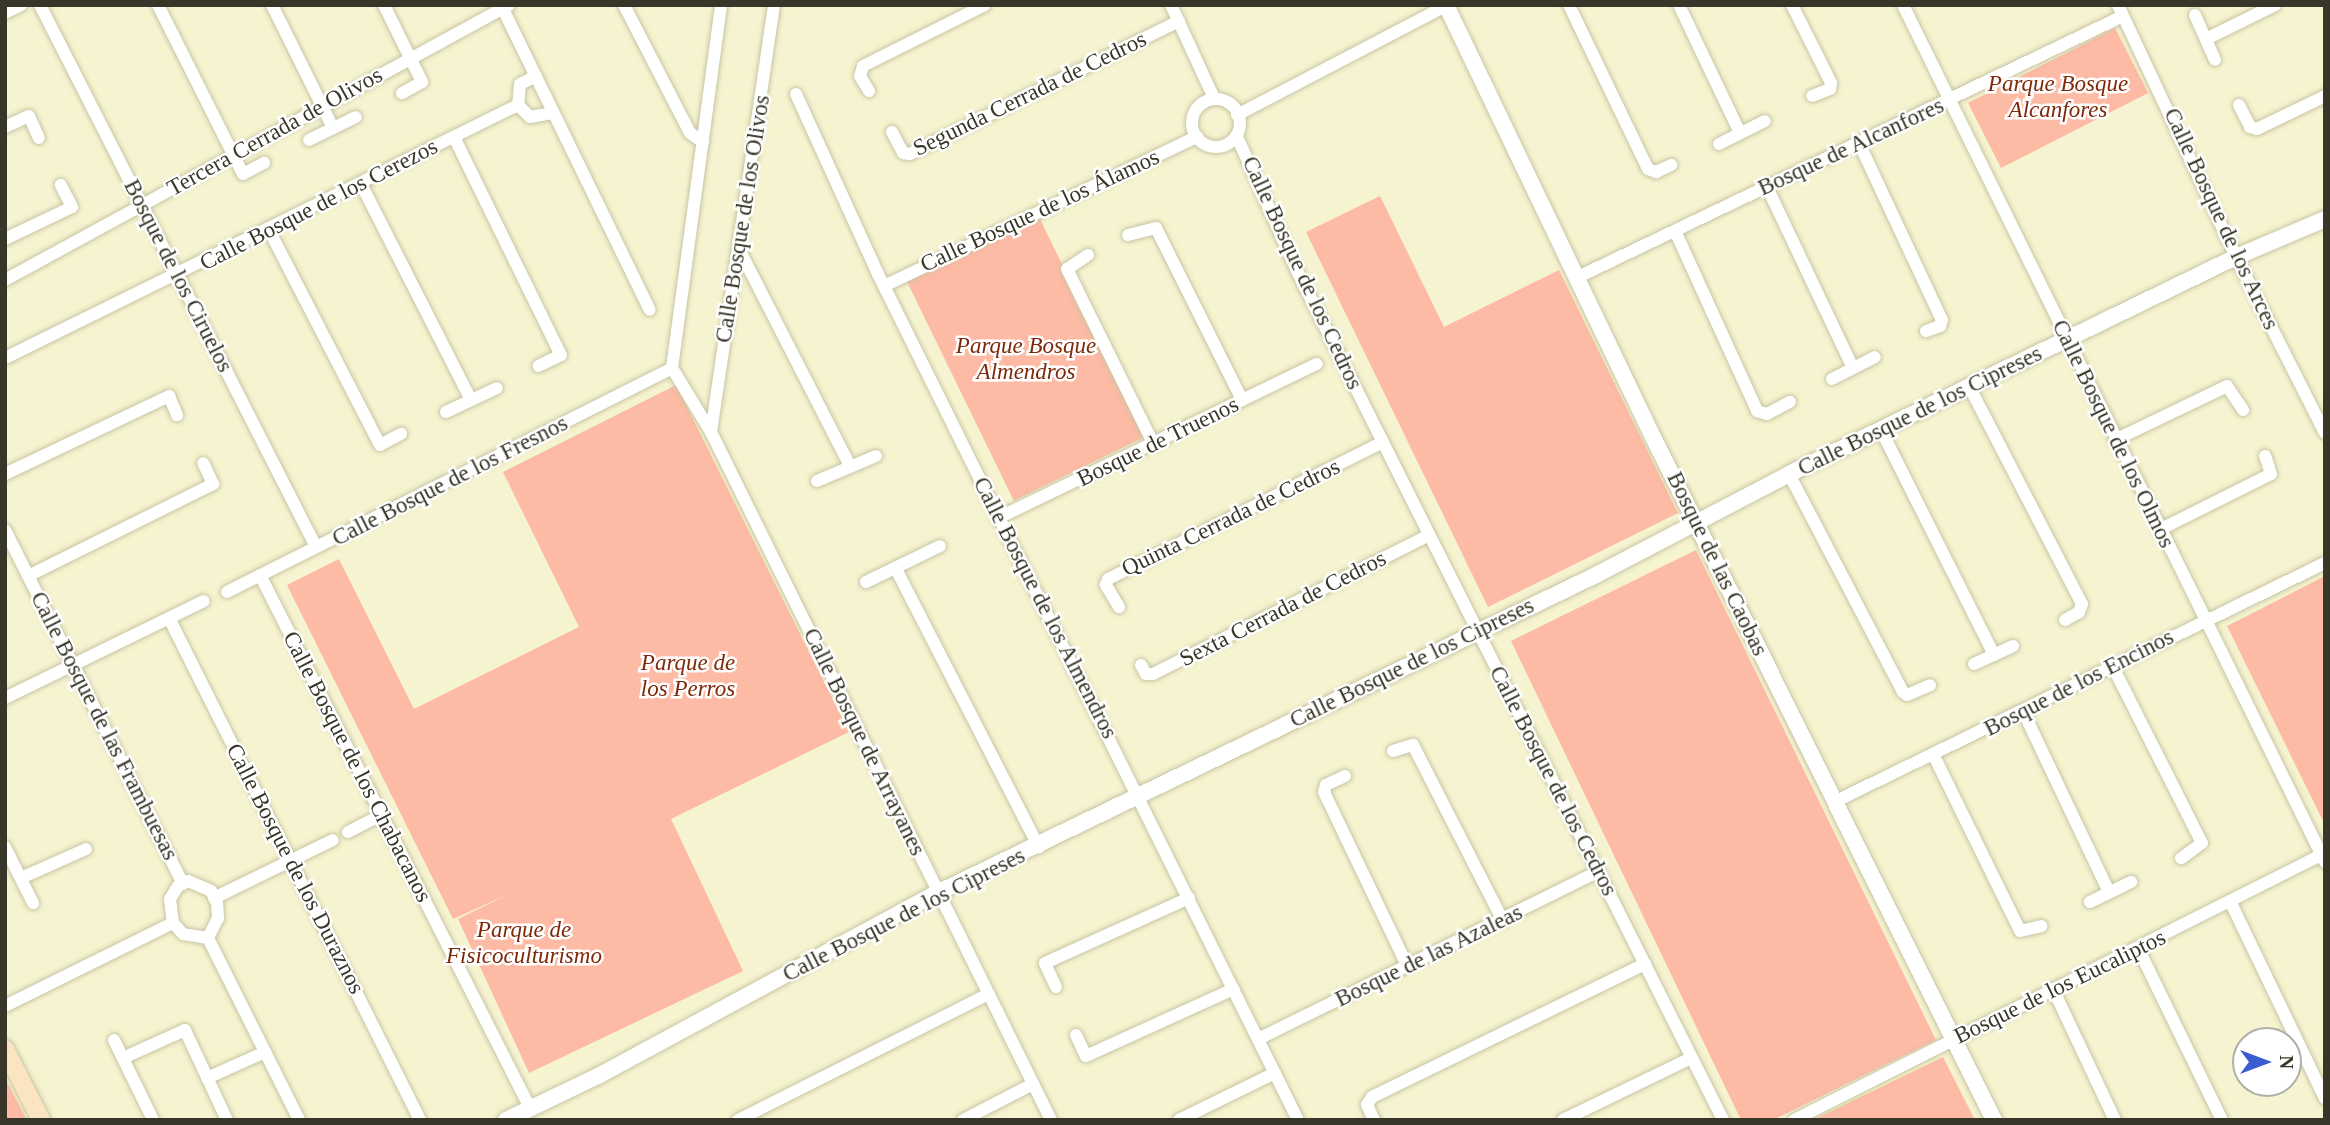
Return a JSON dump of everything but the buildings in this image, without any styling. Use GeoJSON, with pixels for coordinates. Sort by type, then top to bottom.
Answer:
{"type":"FeatureCollection","features":[{"type":"Feature","properties":{"kind":"main road"},"geometry":{"type":"LineString","coordinates":[[5,1049],[41,1120]]}},
{"type":"Feature","properties":{"kind":"street"},"geometry":{"type":"LineString","coordinates":[[5,13],[21,5]]}},
{"type":"Feature","properties":{"kind":"street","name":"Bosque de los Ciruelos"},"geometry":{"type":"LineString","coordinates":[[40,5],[316,547]]}},
{"type":"Feature","properties":{"kind":"street"},"geometry":{"type":"LineString","coordinates":[[158,5],[243,174],[264,163]]}},
{"type":"Feature","properties":{"kind":"street"},"geometry":{"type":"LineString","coordinates":[[272,5],[333,128]]}},
{"type":"Feature","properties":{"kind":"street"},"geometry":{"type":"LineString","coordinates":[[384,5],[422,82],[402,93]]}},
{"type":"Feature","properties":{"kind":"street"},"geometry":{"type":"LineString","coordinates":[[501,5],[650,310]]}},
{"type":"Feature","properties":{"kind":"street","name":"Tercera Cerrada de Olivos"},"geometry":{"type":"LineString","coordinates":[[5,280],[509,5]]}},
{"type":"Feature","properties":{"kind":"street"},"geometry":{"type":"LineString","coordinates":[[624,5],[690,133],[703,142]]}},
{"type":"Feature","properties":{"kind":"street","name":"Calle Bosque de los Olivos"},"geometry":{"type":"LineString","coordinates":[[672,368],[721,5]]}},
{"type":"Feature","properties":{"kind":"street","name":"Calle Bosque de los Olivos"},"geometry":{"type":"LineString","coordinates":[[711,432],[774,5]]}},
{"type":"Feature","properties":{"kind":"street"},"geometry":{"type":"LineString","coordinates":[[869,91],[860,76],[863,66],[985,5]]}},
{"type":"Feature","properties":{"kind":"street"},"geometry":{"type":"LineString","coordinates":[[1171,5],[1213,96],[1226,101],[1237,115],[1238,139],[1216,150],[1197,137],[1193,110],[1213,96]]}},
{"type":"Feature","properties":{"kind":"street"},"geometry":{"type":"LineString","coordinates":[[1237,115],[1446,5]]}},
{"type":"Feature","properties":{"kind":"street","name":"Bosque de las Caobas"},"geometry":{"type":"LineString","coordinates":[[1446,5],[1833,802],[1994,1120]]}},
{"type":"Feature","properties":{"kind":"street"},"geometry":{"type":"LineString","coordinates":[[1569,5],[1648,169],[1656,172],[1671,164]]}},
{"type":"Feature","properties":{"kind":"street"},"geometry":{"type":"LineString","coordinates":[[1679,5],[1741,133]]}},
{"type":"Feature","properties":{"kind":"street"},"geometry":{"type":"LineString","coordinates":[[1792,5],[1831,83],[1830,89],[1812,96]]}},
{"type":"Feature","properties":{"kind":"street","name":"Calle Bosque de los Olmos"},"geometry":{"type":"LineString","coordinates":[[1903,5],[2159,530],[2324,857]]}},
{"type":"Feature","properties":{"kind":"street"},"geometry":{"type":"LineString","coordinates":[[2206,39],[2275,5]]}},
{"type":"Feature","properties":{"kind":"street","name":"Bosque de Alcanfores"},"geometry":{"type":"LineString","coordinates":[[1578,277],[1676,233],[1951,100],[2121,11]]}},
{"type":"Feature","properties":{"kind":"street","name":"Calle Bosque de los Arces"},"geometry":{"type":"LineString","coordinates":[[2121,11],[2236,257],[2325,433]]}},
{"type":"Feature","properties":{"kind":"street"},"geometry":{"type":"LineString","coordinates":[[2195,15],[2215,60]]}},
{"type":"Feature","properties":{"kind":"street","name":"Segunda Cerrada de Cedros"},"geometry":{"type":"LineString","coordinates":[[892,132],[903,153],[910,154],[1179,22]]}},
{"type":"Feature","properties":{"kind":"street"},"geometry":{"type":"LineString","coordinates":[[536,76],[520,84],[518,105],[530,117],[552,113]]}},
{"type":"Feature","properties":{"kind":"street","name":"Calle Bosque de los Almendros"},"geometry":{"type":"LineString","coordinates":[[796,94],[884,286],[998,518],[1141,797],[1298,1120]]}},
{"type":"Feature","properties":{"kind":"street"},"geometry":{"type":"LineString","coordinates":[[2239,105],[2250,127],[2257,129],[2325,96]]}},
{"type":"Feature","properties":{"kind":"street","name":"Calle Bosque de los Cerezos"},"geometry":{"type":"LineString","coordinates":[[5,358],[177,276],[518,105]]}},
{"type":"Feature","properties":{"kind":"street"},"geometry":{"type":"LineString","coordinates":[[5,127],[29,116],[39,138]]}},
{"type":"Feature","properties":{"kind":"street"},"geometry":{"type":"LineString","coordinates":[[309,141],[356,117]]}},
{"type":"Feature","properties":{"kind":"street"},"geometry":{"type":"LineString","coordinates":[[1719,144],[1765,121]]}},
{"type":"Feature","properties":{"kind":"street"},"geometry":{"type":"LineString","coordinates":[[454,137],[561,355],[538,366]]}},
{"type":"Feature","properties":{"kind":"street","name":"Calle Bosque de los Álamos"},"geometry":{"type":"LineString","coordinates":[[884,286],[1197,137]]}},
{"type":"Feature","properties":{"kind":"street","name":"Calle Bosque de los Cedros"},"geometry":{"type":"LineString","coordinates":[[1238,139],[1298,273],[1723,1120]]}},
{"type":"Feature","properties":{"kind":"street"},"geometry":{"type":"LineString","coordinates":[[1859,143],[1942,320],[1940,326],[1926,331]]}},
{"type":"Feature","properties":{"kind":"street"},"geometry":{"type":"LineString","coordinates":[[361,184],[471,400]]}},
{"type":"Feature","properties":{"kind":"street"},"geometry":{"type":"LineString","coordinates":[[5,239],[72,207],[61,186]]}},
{"type":"Feature","properties":{"kind":"street"},"geometry":{"type":"LineString","coordinates":[[1767,187],[1853,368]]}},
{"type":"Feature","properties":{"kind":"street","name":"Calle Bosque de los Cipreses"},"geometry":{"type":"LineString","coordinates":[[506,1120],[600,1075],[937,893],[1039,848],[1697,523],[1789,474],[2067,339],[2236,257],[2325,219]]}},
{"type":"Feature","properties":{"kind":"street"},"geometry":{"type":"LineString","coordinates":[[1128,235],[1156,228],[1242,400]]}},
{"type":"Feature","properties":{"kind":"street"},"geometry":{"type":"LineString","coordinates":[[269,230],[380,445],[401,433]]}},
{"type":"Feature","properties":{"kind":"street"},"geometry":{"type":"LineString","coordinates":[[1676,233],[1757,411],[1767,414],[1790,402]]}},
{"type":"Feature","properties":{"kind":"street"},"geometry":{"type":"LineString","coordinates":[[739,249],[850,466]]}},
{"type":"Feature","properties":{"kind":"street"},"geometry":{"type":"LineString","coordinates":[[1088,255],[1067,269],[1154,445]]}},
{"type":"Feature","properties":{"kind":"street"},"geometry":{"type":"LineString","coordinates":[[1832,379],[1875,357]]}},
{"type":"Feature","properties":{"kind":"street","name":"Bosque de Truenos"},"geometry":{"type":"LineString","coordinates":[[998,518],[1317,364]]}},
{"type":"Feature","properties":{"kind":"street","name":"Calle Bosque de Arrayanes"},"geometry":{"type":"LineString","coordinates":[[672,368],[711,432],[1051,1120]]}},
{"type":"Feature","properties":{"kind":"street","name":"Calle Bosque de los Fresnos"},"geometry":{"type":"LineString","coordinates":[[227,592],[672,368]]}},
{"type":"Feature","properties":{"kind":"street"},"geometry":{"type":"LineString","coordinates":[[2115,440],[2227,386],[2243,410]]}},
{"type":"Feature","properties":{"kind":"street"},"geometry":{"type":"LineString","coordinates":[[446,412],[496,388]]}},
{"type":"Feature","properties":{"kind":"street"},"geometry":{"type":"LineString","coordinates":[[1970,388],[2082,604],[2079,612],[2065,620]]}},
{"type":"Feature","properties":{"kind":"street"},"geometry":{"type":"LineString","coordinates":[[5,474],[169,396],[177,415]]}},
{"type":"Feature","properties":{"kind":"street"},"geometry":{"type":"LineString","coordinates":[[1881,430],[1994,654]]}},
{"type":"Feature","properties":{"kind":"street","name":"Quinta Cerrada de Cedros"},"geometry":{"type":"LineString","coordinates":[[1119,607],[1108,579],[1383,442]]}},
{"type":"Feature","properties":{"kind":"street"},"geometry":{"type":"LineString","coordinates":[[817,481],[876,456]]}},
{"type":"Feature","properties":{"kind":"street"},"geometry":{"type":"LineString","coordinates":[[2159,530],[2271,474],[2265,456]]}},
{"type":"Feature","properties":{"kind":"street"},"geometry":{"type":"LineString","coordinates":[[28,576],[213,484],[203,463]]}},
{"type":"Feature","properties":{"kind":"street"},"geometry":{"type":"LineString","coordinates":[[1789,474],[1902,692],[1907,695],[1930,685]]}},
{"type":"Feature","properties":{"kind":"street","name":"Calle Bosque de las Frambuesas"},"geometry":{"type":"LineString","coordinates":[[5,530],[183,884]]}},
{"type":"Feature","properties":{"kind":"street","name":"Sexta Cerrada de Cedros"},"geometry":{"type":"LineString","coordinates":[[1141,665],[1146,674],[1153,674],[1429,535]]}},
{"type":"Feature","properties":{"kind":"street"},"geometry":{"type":"LineString","coordinates":[[866,582],[940,546]]}},
{"type":"Feature","properties":{"kind":"street","name":"Bosque de los Encinos"},"geometry":{"type":"LineString","coordinates":[[1833,802],[1934,756],[2325,563]]}},
{"type":"Feature","properties":{"kind":"street"},"geometry":{"type":"LineString","coordinates":[[896,569],[1039,848]]}},
{"type":"Feature","properties":{"kind":"street","name":"Calle Bosque de los Chabacanos"},"geometry":{"type":"LineString","coordinates":[[260,575],[530,1108]]}},
{"type":"Feature","properties":{"kind":"street"},"geometry":{"type":"LineString","coordinates":[[5,698],[204,601]]}},
{"type":"Feature","properties":{"kind":"street","name":"Calle Bosque de los Duraznos"},"geometry":{"type":"LineString","coordinates":[[169,618],[420,1120]]}},
{"type":"Feature","properties":{"kind":"street"},"geometry":{"type":"LineString","coordinates":[[1974,664],[2013,646]]}},
{"type":"Feature","properties":{"kind":"street"},"geometry":{"type":"LineString","coordinates":[[2113,667],[2202,843],[2181,858]]}},
{"type":"Feature","properties":{"kind":"street"},"geometry":{"type":"LineString","coordinates":[[2023,711],[2109,892]]}},
{"type":"Feature","properties":{"kind":"street"},"geometry":{"type":"LineString","coordinates":[[1393,751],[1413,745],[1503,921]]}},
{"type":"Feature","properties":{"kind":"street"},"geometry":{"type":"LineString","coordinates":[[1934,756],[2020,931],[2041,926]]}},
{"type":"Feature","properties":{"kind":"street"},"geometry":{"type":"LineString","coordinates":[[1345,776],[1326,785],[1324,792],[1407,965]]}},
{"type":"Feature","properties":{"kind":"street"},"geometry":{"type":"LineString","coordinates":[[348,832],[382,816]]}},
{"type":"Feature","properties":{"kind":"street"},"geometry":{"type":"LineString","coordinates":[[214,898],[333,840]]}},
{"type":"Feature","properties":{"kind":"street"},"geometry":{"type":"LineString","coordinates":[[5,847],[33,903]]}},
{"type":"Feature","properties":{"kind":"street"},"geometry":{"type":"LineString","coordinates":[[21,878],[86,849]]}},
{"type":"Feature","properties":{"kind":"street","name":"Bosque de los Eucaliptos"},"geometry":{"type":"LineString","coordinates":[[1794,1120],[2230,901],[2324,857]]}},
{"type":"Feature","properties":{"kind":"street","name":"Bosque de las Azaleas"},"geometry":{"type":"LineString","coordinates":[[1258,1039],[1503,921],[1599,871]]}},
{"type":"Feature","properties":{"kind":"street"},"geometry":{"type":"LineString","coordinates":[[2090,902],[2131,882]]}},
{"type":"Feature","properties":{"kind":"street"},"geometry":{"type":"LineString","coordinates":[[183,884],[200,884],[214,898],[218,918],[208,938],[183,933],[173,923],[170,899],[183,884]]}},
{"type":"Feature","properties":{"kind":"street"},"geometry":{"type":"LineString","coordinates":[[1056,987],[1045,962],[1189,898]]}},
{"type":"Feature","properties":{"kind":"street"},"geometry":{"type":"LineString","coordinates":[[2230,901],[2325,1098]]}},
{"type":"Feature","properties":{"kind":"street"},"geometry":{"type":"LineString","coordinates":[[5,1006],[173,923]]}},
{"type":"Feature","properties":{"kind":"street"},"geometry":{"type":"LineString","coordinates":[[208,938],[299,1120]]}},
{"type":"Feature","properties":{"kind":"street"},"geometry":{"type":"LineString","coordinates":[[2138,948],[2222,1120]]}},
{"type":"Feature","properties":{"kind":"street"},"geometry":{"type":"LineString","coordinates":[[1374,1120],[1367,1105],[1372,1097],[1645,964]]}},
{"type":"Feature","properties":{"kind":"street"},"geometry":{"type":"LineString","coordinates":[[1076,1035],[1086,1056],[1234,989]]}},
{"type":"Feature","properties":{"kind":"street"},"geometry":{"type":"LineString","coordinates":[[2053,989],[2115,1120]]}},
{"type":"Feature","properties":{"kind":"street"},"geometry":{"type":"LineString","coordinates":[[738,1120],[988,994]]}},
{"type":"Feature","properties":{"kind":"street"},"geometry":{"type":"LineString","coordinates":[[122,1058],[184,1030],[227,1120]]}},
{"type":"Feature","properties":{"kind":"street"},"geometry":{"type":"LineString","coordinates":[[114,1040],[153,1120]]}},
{"type":"Feature","properties":{"kind":"street"},"geometry":{"type":"LineString","coordinates":[[207,1077],[265,1052]]}},
{"type":"Feature","properties":{"kind":"street"},"geometry":{"type":"LineString","coordinates":[[1563,1120],[1691,1058]]}},
{"type":"Feature","properties":{"kind":"street"},"geometry":{"type":"LineString","coordinates":[[1179,1120],[1275,1073]]}},
{"type":"Feature","properties":{"kind":"street"},"geometry":{"type":"LineString","coordinates":[[963,1120],[1033,1084]]}},
{"type":"Feature","properties":{"kind":"green space","name":"Parque Bosque Alcanfores"},"geometry":{"type":"Polygon","coordinates":[[[2115,28],[2148,93],[2001,168],[1968,103],[2115,28]]]}},
{"type":"Feature","properties":{"kind":"green space"},"geometry":{"type":"Polygon","coordinates":[[[1380,196],[1444,327],[1559,270],[1678,513],[1488,607],[1306,232],[1380,196]]]}},
{"type":"Feature","properties":{"kind":"green space","name":"Parque Bosque Almendros"},"geometry":{"type":"Polygon","coordinates":[[[1039,217],[1146,436],[1014,501],[907,281],[1039,217]]]}},
{"type":"Feature","properties":{"kind":"green space","name":"Parque de los Perros"},"geometry":{"type":"Polygon","coordinates":[[[676,385],[849,732],[671,819],[743,971],[529,1073],[458,919],[509,894],[453,919],[287,585],[339,559],[414,709],[579,627],[503,472],[676,385]]]}},
{"type":"Feature","properties":{"kind":"green space"},"geometry":{"type":"Polygon","coordinates":[[[1696,550],[1936,1040],[1773,1120],[1741,1120],[1511,641],[1696,550]]]}},
{"type":"Feature","properties":{"kind":"green space"},"geometry":{"type":"Polygon","coordinates":[[[2325,576],[2325,825],[2227,626],[2325,576]]]}},
{"type":"Feature","properties":{"kind":"green space"},"geometry":{"type":"Polygon","coordinates":[[[1943,1057],[1975,1120],[1813,1120],[1943,1057]]]}},
{"type":"Feature","properties":{"kind":"green space"},"geometry":{"type":"Polygon","coordinates":[[[5,1078],[27,1120],[5,1120],[5,1078]]]}},
{"type":"Feature","properties":{"kind":"park label","name":"Parque de Fisicoculturismo"},"geometry":{"type":"Point","coordinates":[524,943]}}]}
